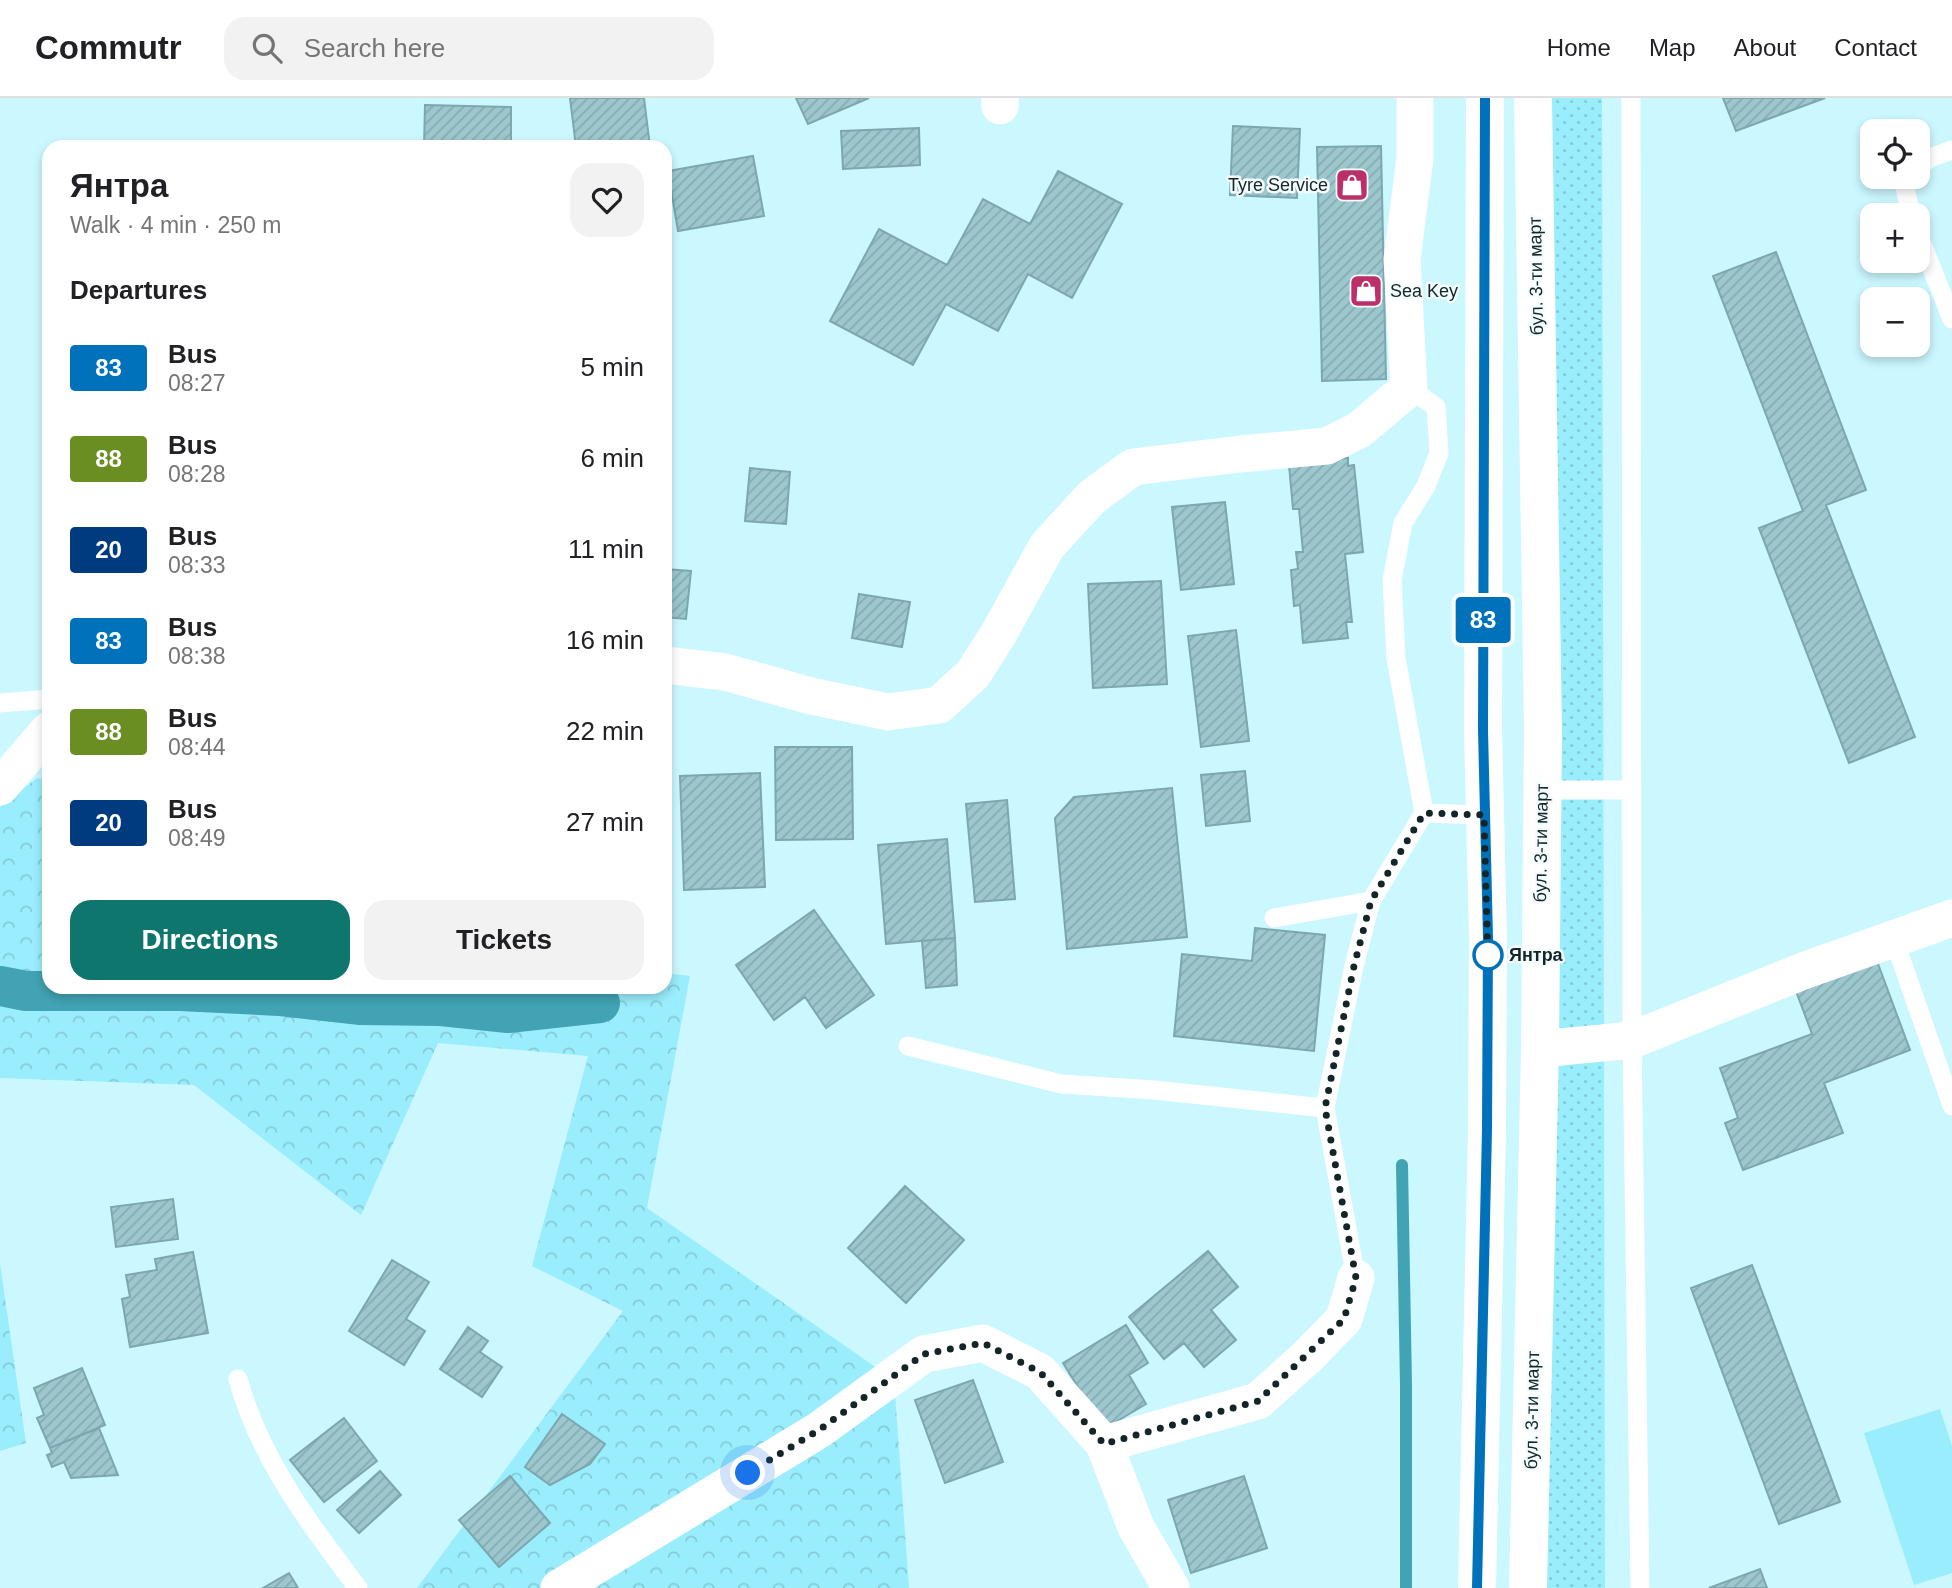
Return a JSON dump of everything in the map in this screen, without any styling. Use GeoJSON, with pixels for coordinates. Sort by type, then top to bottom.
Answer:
{"type":"FeatureCollection","features":[{"type":"Feature","properties":{"kind":"street"},"geometry":{"type":"LineString","coordinates":[[672,667],[725,672],[811,696],[888,712],[939,705],[973,674],[1047,546],[1092,497],[1133,467],[1327,446],[1359,430],[1409,388],[1402,259],[1415,158],[1415,98]]}},
{"type":"Feature","properties":{"kind":"street"},"geometry":{"type":"LineString","coordinates":[[1477,1588],[1487,1129],[1488,938],[1484,815],[1485,98]]}},
{"type":"Feature","properties":{"kind":"street","name":"бул. 3-ти март"},"geometry":{"type":"LineString","coordinates":[[1528,1588],[1540,1049],[1542,790],[1533,98]]}},
{"type":"Feature","properties":{"kind":"street"},"geometry":{"type":"LineString","coordinates":[[0,787],[42,738]]}},
{"type":"Feature","properties":{"kind":"street"},"geometry":{"type":"LineString","coordinates":[[1540,1049],[1632,1040],[1803,971],[1952,918]]}},
{"type":"Feature","properties":{"kind":"street"},"geometry":{"type":"LineString","coordinates":[[1104,1444],[1258,1401],[1344,1319],[1356,1278]]}},
{"type":"Feature","properties":{"kind":"street"},"geometry":{"type":"LineString","coordinates":[[559,1588],[819,1430],[924,1354],[983,1343],[1040,1372],[1104,1444],[1136,1527],[1171,1588]]}},
{"type":"Feature","properties":{"kind":"lane"},"geometry":{"type":"LineString","coordinates":[[1632,98],[1632,1040],[1640,1588]]}},
{"type":"Feature","properties":{"kind":"lane"},"geometry":{"type":"LineString","coordinates":[[1930,158],[1952,150]]}},
{"type":"Feature","properties":{"kind":"lane"},"geometry":{"type":"LineString","coordinates":[[1930,264],[1952,319]]}},
{"type":"Feature","properties":{"kind":"lane"},"geometry":{"type":"LineString","coordinates":[[1356,1278],[1325,1108],[1354,966],[1371,901],[1424,813],[1396,658],[1392,580],[1403,523],[1426,486],[1439,453],[1436,407],[1409,388]]}},
{"type":"Feature","properties":{"kind":"lane"},"geometry":{"type":"LineString","coordinates":[[0,703],[42,700]]}},
{"type":"Feature","properties":{"kind":"lane"},"geometry":{"type":"LineString","coordinates":[[1542,790],[1632,790]]}},
{"type":"Feature","properties":{"kind":"lane"},"geometry":{"type":"LineString","coordinates":[[1424,813],[1484,815]]}},
{"type":"Feature","properties":{"kind":"lane"},"geometry":{"type":"LineString","coordinates":[[1274,918],[1371,901]]}},
{"type":"Feature","properties":{"kind":"lane"},"geometry":{"type":"LineString","coordinates":[[1894,939],[1952,1106]]}},
{"type":"Feature","properties":{"kind":"lane"},"geometry":{"type":"LineString","coordinates":[[908,1046],[1061,1084],[1154,1090],[1325,1108]]}},
{"type":"Feature","properties":{"kind":"lane"},"geometry":{"type":"LineString","coordinates":[[238,1379],[244,1401],[268,1453],[315,1532],[358,1588]]}},
{"type":"Feature","properties":{"kind":"green space"},"geometry":{"type":"Polygon","coordinates":[[[1533,98],[1602,98],[1605,1588],[1528,1588],[1533,98]]]}},
{"type":"Feature","properties":{"kind":"green space"},"geometry":{"type":"Polygon","coordinates":[[[37,778],[42,779],[42,994],[672,994],[672,974],[690,976],[647,1208],[894,1380],[909,1588],[417,1588],[623,1311],[532,1266],[588,1056],[438,1043],[361,1215],[194,1085],[0,1078],[0,807],[37,778]]]}},
{"type":"Feature","properties":{"kind":"green space"},"geometry":{"type":"Polygon","coordinates":[[[0,1264],[26,1443],[0,1451],[0,1264]]]}},
{"type":"Feature","properties":{"kind":"green space"},"geometry":{"type":"Polygon","coordinates":[[[1940,1409],[1952,1446],[1952,1573],[1914,1585],[1864,1433],[1940,1409]]]}},
{"type":"Feature","properties":{"kind":"building"},"geometry":{"type":"Polygon","coordinates":[[[570,98],[644,98],[649,140],[575,140],[570,98]]]}},
{"type":"Feature","properties":{"kind":"building"},"geometry":{"type":"Polygon","coordinates":[[[796,98],[869,98],[808,124],[796,98]]]}},
{"type":"Feature","properties":{"kind":"building"},"geometry":{"type":"Polygon","coordinates":[[[1723,98],[1825,98],[1736,131],[1723,98]]]}},
{"type":"Feature","properties":{"kind":"building"},"geometry":{"type":"Polygon","coordinates":[[[425,105],[511,107],[511,140],[424,140],[425,105]]]}},
{"type":"Feature","properties":{"kind":"building"},"geometry":{"type":"Polygon","coordinates":[[[1233,126],[1300,129],[1297,198],[1230,195],[1233,126]]]}},
{"type":"Feature","properties":{"kind":"building"},"geometry":{"type":"Polygon","coordinates":[[[919,128],[920,165],[843,169],[841,131],[919,128]]]}},
{"type":"Feature","properties":{"kind":"building"},"geometry":{"type":"Polygon","coordinates":[[[1381,146],[1386,379],[1322,381],[1317,147],[1381,146]]]}},
{"type":"Feature","properties":{"kind":"building"},"geometry":{"type":"Polygon","coordinates":[[[753,156],[764,216],[678,231],[672,195],[672,170],[753,156]]]}},
{"type":"Feature","properties":{"kind":"building"},"geometry":{"type":"Polygon","coordinates":[[[1058,171],[1122,204],[1072,298],[1028,274],[998,331],[946,304],[913,365],[830,321],[879,229],[947,265],[983,199],[1030,224],[1058,171]]]}},
{"type":"Feature","properties":{"kind":"building"},"geometry":{"type":"Polygon","coordinates":[[[1776,252],[1866,490],[1826,505],[1915,737],[1849,763],[1759,528],[1803,511],[1713,276],[1776,252]]]}},
{"type":"Feature","properties":{"kind":"building"},"geometry":{"type":"Polygon","coordinates":[[[1348,458],[1348,466],[1354,465],[1363,552],[1345,554],[1352,622],[1346,622],[1348,638],[1303,643],[1300,605],[1294,606],[1291,570],[1298,569],[1296,552],[1303,552],[1299,509],[1293,509],[1289,465],[1348,458]]]}},
{"type":"Feature","properties":{"kind":"building"},"geometry":{"type":"Polygon","coordinates":[[[750,468],[790,472],[786,524],[745,521],[750,468]]]}},
{"type":"Feature","properties":{"kind":"building"},"geometry":{"type":"Polygon","coordinates":[[[1225,502],[1234,584],[1181,590],[1172,507],[1225,502]]]}},
{"type":"Feature","properties":{"kind":"building"},"geometry":{"type":"Polygon","coordinates":[[[672,570],[691,571],[686,619],[672,618],[672,570]]]}},
{"type":"Feature","properties":{"kind":"building"},"geometry":{"type":"Polygon","coordinates":[[[1161,581],[1167,684],[1093,688],[1088,584],[1161,581]]]}},
{"type":"Feature","properties":{"kind":"building"},"geometry":{"type":"Polygon","coordinates":[[[859,594],[910,602],[902,647],[852,638],[859,594]]]}},
{"type":"Feature","properties":{"kind":"building"},"geometry":{"type":"Polygon","coordinates":[[[1236,630],[1249,741],[1201,747],[1188,636],[1236,630]]]}},
{"type":"Feature","properties":{"kind":"building"},"geometry":{"type":"Polygon","coordinates":[[[775,747],[852,747],[853,839],[776,840],[775,747]]]}},
{"type":"Feature","properties":{"kind":"building"},"geometry":{"type":"Polygon","coordinates":[[[1245,771],[1250,821],[1206,826],[1201,775],[1245,771]]]}},
{"type":"Feature","properties":{"kind":"building"},"geometry":{"type":"Polygon","coordinates":[[[760,773],[765,887],[684,890],[680,776],[760,773]]]}},
{"type":"Feature","properties":{"kind":"building"},"geometry":{"type":"Polygon","coordinates":[[[1172,788],[1187,937],[1067,949],[1055,818],[1074,797],[1172,788]]]}},
{"type":"Feature","properties":{"kind":"building"},"geometry":{"type":"Polygon","coordinates":[[[1007,800],[1015,899],[975,902],[966,804],[1007,800]]]}},
{"type":"Feature","properties":{"kind":"building"},"geometry":{"type":"Polygon","coordinates":[[[947,839],[955,938],[886,944],[878,845],[947,839]]]}},
{"type":"Feature","properties":{"kind":"building"},"geometry":{"type":"Polygon","coordinates":[[[814,910],[874,995],[826,1028],[805,997],[774,1020],[736,965],[814,910]]]}},
{"type":"Feature","properties":{"kind":"building"},"geometry":{"type":"Polygon","coordinates":[[[1255,928],[1325,935],[1314,1051],[1174,1036],[1182,954],[1252,961],[1255,928]]]}},
{"type":"Feature","properties":{"kind":"building"},"geometry":{"type":"Polygon","coordinates":[[[955,938],[957,985],[926,988],[922,941],[955,938]]]}},
{"type":"Feature","properties":{"kind":"building"},"geometry":{"type":"Polygon","coordinates":[[[1874,953],[1910,1050],[1824,1083],[1843,1133],[1743,1170],[1725,1123],[1738,1118],[1720,1068],[1812,1034],[1793,983],[1874,953]]]}},
{"type":"Feature","properties":{"kind":"building"},"geometry":{"type":"Polygon","coordinates":[[[905,1186],[964,1240],[906,1303],[848,1248],[905,1186]]]}},
{"type":"Feature","properties":{"kind":"building"},"geometry":{"type":"Polygon","coordinates":[[[173,1199],[178,1239],[116,1247],[111,1207],[173,1199]]]}},
{"type":"Feature","properties":{"kind":"building"},"geometry":{"type":"Polygon","coordinates":[[[1208,1251],[1238,1287],[1211,1310],[1236,1340],[1204,1367],[1184,1343],[1164,1359],[1129,1317],[1208,1251]]]}},
{"type":"Feature","properties":{"kind":"building"},"geometry":{"type":"Polygon","coordinates":[[[193,1252],[208,1333],[130,1347],[122,1299],[130,1297],[126,1275],[157,1270],[155,1259],[193,1252]]]}},
{"type":"Feature","properties":{"kind":"building"},"geometry":{"type":"Polygon","coordinates":[[[392,1260],[429,1282],[406,1319],[425,1331],[404,1365],[349,1331],[392,1260]]]}},
{"type":"Feature","properties":{"kind":"building"},"geometry":{"type":"Polygon","coordinates":[[[1752,1265],[1840,1502],[1779,1524],[1691,1288],[1752,1265]]]}},
{"type":"Feature","properties":{"kind":"building"},"geometry":{"type":"Polygon","coordinates":[[[1126,1325],[1148,1363],[1129,1375],[1146,1404],[1104,1429],[1063,1363],[1126,1325]]]}},
{"type":"Feature","properties":{"kind":"building"},"geometry":{"type":"Polygon","coordinates":[[[468,1327],[488,1341],[480,1352],[502,1367],[482,1397],[440,1369],[468,1327]]]}},
{"type":"Feature","properties":{"kind":"building"},"geometry":{"type":"Polygon","coordinates":[[[82,1368],[105,1425],[50,1448],[37,1418],[44,1415],[34,1388],[82,1368]]]}},
{"type":"Feature","properties":{"kind":"building"},"geometry":{"type":"Polygon","coordinates":[[[973,1380],[1003,1462],[945,1483],[915,1400],[973,1380]]]}},
{"type":"Feature","properties":{"kind":"building"},"geometry":{"type":"Polygon","coordinates":[[[562,1414],[605,1444],[590,1464],[550,1485],[525,1467],[562,1414]]]}},
{"type":"Feature","properties":{"kind":"building"},"geometry":{"type":"Polygon","coordinates":[[[344,1418],[377,1461],[324,1502],[290,1460],[344,1418]]]}},
{"type":"Feature","properties":{"kind":"building"},"geometry":{"type":"Polygon","coordinates":[[[99,1428],[118,1475],[71,1478],[64,1462],[52,1467],[47,1455],[52,1453],[50,1448],[99,1428]]]}},
{"type":"Feature","properties":{"kind":"building"},"geometry":{"type":"Polygon","coordinates":[[[380,1471],[401,1495],[359,1533],[337,1510],[380,1471]]]}},
{"type":"Feature","properties":{"kind":"building"},"geometry":{"type":"Polygon","coordinates":[[[510,1476],[550,1523],[499,1567],[459,1520],[510,1476]]]}},
{"type":"Feature","properties":{"kind":"building"},"geometry":{"type":"Polygon","coordinates":[[[1244,1476],[1267,1548],[1191,1573],[1168,1500],[1244,1476]]]}},
{"type":"Feature","properties":{"kind":"building"},"geometry":{"type":"Polygon","coordinates":[[[1760,1569],[1767,1588],[1709,1588],[1760,1569]]]}},
{"type":"Feature","properties":{"kind":"building"},"geometry":{"type":"Polygon","coordinates":[[[289,1573],[298,1588],[263,1588],[289,1573]]]}},
{"type":"Feature","properties":{"kind":"waterway"},"geometry":{"type":"LineString","coordinates":[[0,986],[42,991]]}},
{"type":"Feature","properties":{"kind":"waterway"},"geometry":{"type":"LineString","coordinates":[[239,994],[359,1005],[441,1006],[508,1013],[600,1003]]}},
{"type":"Feature","properties":{"kind":"waterway"},"geometry":{"type":"LineString","coordinates":[[1402,1165],[1406,1588]]}},
{"type":"Feature","properties":{"kind":"bus line","name":"83"},"geometry":{"type":"LineString","coordinates":[[1477,1588],[1487,1129],[1488,938],[1483,730],[1485,98]]}},
{"type":"Feature","properties":{"kind":"place","name":"Tyre Service"},"geometry":{"type":"Point","coordinates":[1352,185]}},
{"type":"Feature","properties":{"kind":"place","name":"Sea Key"},"geometry":{"type":"Point","coordinates":[1366,291]}},
{"type":"Feature","properties":{"kind":"place","name":"Янтра"},"geometry":{"type":"Point","coordinates":[1488,955]}},
{"type":"Feature","properties":{"kind":"route"},"geometry":{"type":"LineString","coordinates":[[748,1473],[819,1430],[924,1354],[983,1343],[1040,1372],[1104,1444],[1258,1401],[1344,1319],[1356,1278],[1325,1108],[1354,966],[1371,901],[1424,813],[1484,815],[1488,965],[1488,955]]}}]}
